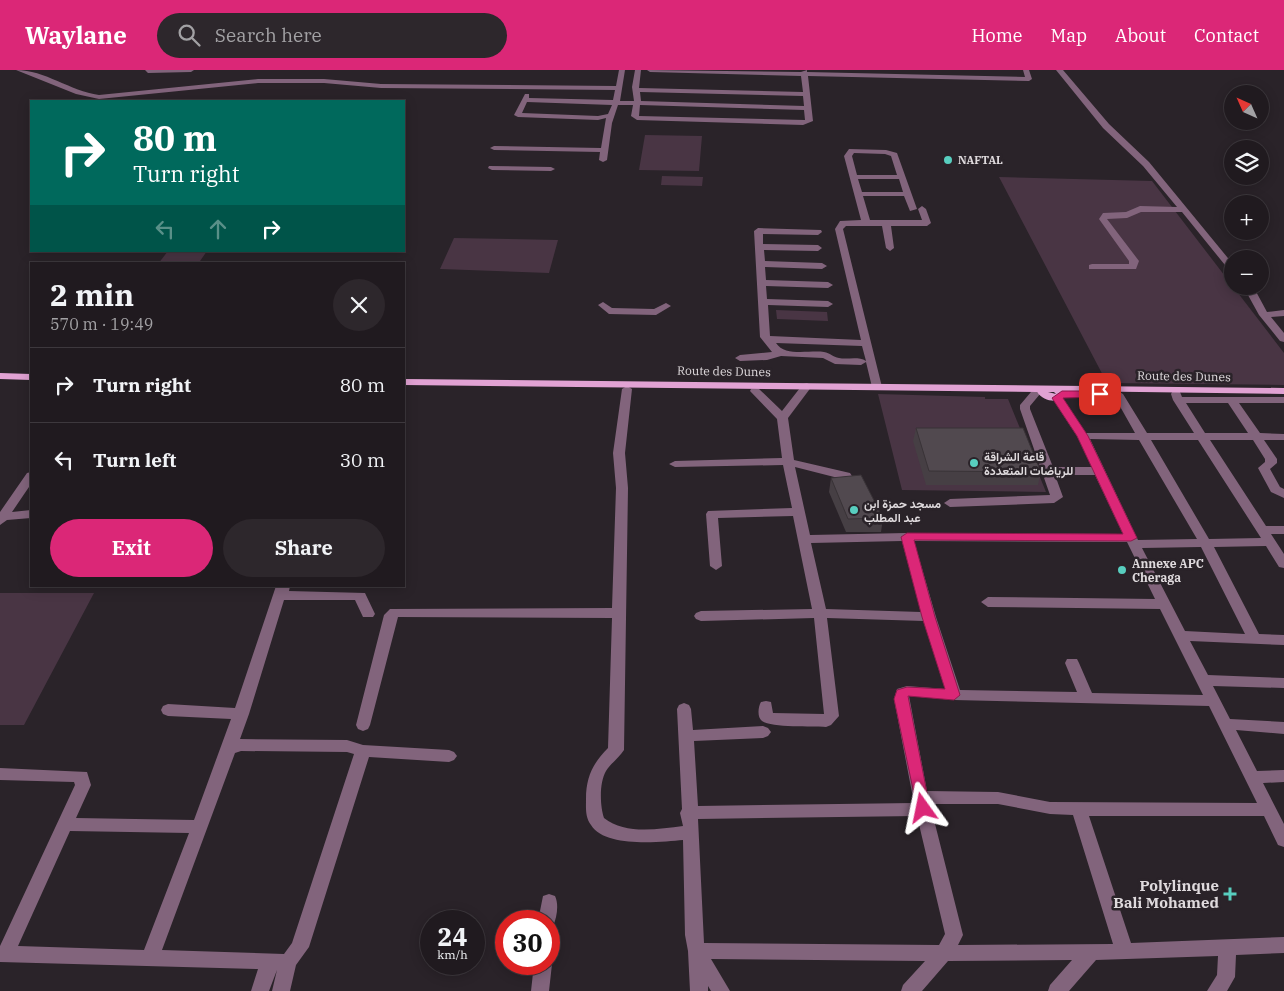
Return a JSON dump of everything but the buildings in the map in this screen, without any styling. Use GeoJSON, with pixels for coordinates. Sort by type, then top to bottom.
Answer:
{"type":"FeatureCollection","features":[{"type":"Feature","properties":{"kind":"main road"},"geometry":{"type":"LineString","coordinates":[[0,376],[30,377]]}},
{"type":"Feature","properties":{"kind":"main road","name":"Route des Dunes"},"geometry":{"type":"LineString","coordinates":[[405,382],[1118,394],[1176,397],[1284,396]]}},
{"type":"Feature","properties":{"kind":"main road"},"geometry":{"type":"LineString","coordinates":[[0,385],[30,385]]}},
{"type":"Feature","properties":{"kind":"main road","name":"Route des Dunes"},"geometry":{"type":"LineString","coordinates":[[405,387],[754,391],[877,387],[1049,393],[1284,390]]}},
{"type":"Feature","properties":{"kind":"street"},"geometry":{"type":"LineString","coordinates":[[19,70],[45,78],[81,94],[99,97],[258,81],[324,81],[380,86],[619,88]]}},
{"type":"Feature","properties":{"kind":"street"},"geometry":{"type":"LineString","coordinates":[[148,71],[191,70]]}},
{"type":"Feature","properties":{"kind":"street"},"geometry":{"type":"LineString","coordinates":[[603,160],[622,70]]}},
{"type":"Feature","properties":{"kind":"street"},"geometry":{"type":"LineString","coordinates":[[638,70],[636,90],[639,95],[634,116],[637,118],[752,122],[758,117],[769,116],[782,122],[808,122],[804,73]]}},
{"type":"Feature","properties":{"kind":"street"},"geometry":{"type":"LineString","coordinates":[[650,70],[784,74],[976,73],[1028,75]]}},
{"type":"Feature","properties":{"kind":"street"},"geometry":{"type":"LineString","coordinates":[[745,70],[804,73],[1028,75]]}},
{"type":"Feature","properties":{"kind":"street"},"geometry":{"type":"LineString","coordinates":[[1059,70],[1106,126],[1146,164],[1224,259]]}},
{"type":"Feature","properties":{"kind":"street"},"geometry":{"type":"LineString","coordinates":[[1067,70],[1131,140],[1224,250]]}},
{"type":"Feature","properties":{"kind":"street"},"geometry":{"type":"LineString","coordinates":[[726,72],[726,92]]}},
{"type":"Feature","properties":{"kind":"street"},"geometry":{"type":"LineString","coordinates":[[765,93],[765,88],[770,83],[782,79],[784,74]]}},
{"type":"Feature","properties":{"kind":"street"},"geometry":{"type":"LineString","coordinates":[[543,86],[529,91],[518,115],[559,106],[598,118],[614,107]]}},
{"type":"Feature","properties":{"kind":"street"},"geometry":{"type":"LineString","coordinates":[[559,106],[564,87]]}},
{"type":"Feature","properties":{"kind":"street"},"geometry":{"type":"LineString","coordinates":[[636,90],[807,94]]}},
{"type":"Feature","properties":{"kind":"street"},"geometry":{"type":"LineString","coordinates":[[524,102],[559,106],[614,107],[638,103],[807,108]]}},
{"type":"Feature","properties":{"kind":"street"},"geometry":{"type":"LineString","coordinates":[[671,119],[684,113],[687,104]]}},
{"type":"Feature","properties":{"kind":"street"},"geometry":{"type":"LineString","coordinates":[[725,120],[726,105]]}},
{"type":"Feature","properties":{"kind":"street"},"geometry":{"type":"LineString","coordinates":[[684,113],[701,120]]}},
{"type":"Feature","properties":{"kind":"street"},"geometry":{"type":"LineString","coordinates":[[494,148],[605,150]]}},
{"type":"Feature","properties":{"kind":"street"},"geometry":{"type":"LineString","coordinates":[[866,222],[848,154],[860,151],[892,153],[907,194],[927,223],[843,223],[839,229],[868,343],[877,387]]}},
{"type":"Feature","properties":{"kind":"street"},"geometry":{"type":"LineString","coordinates":[[492,168],[552,169]]}},
{"type":"Feature","properties":{"kind":"street"},"geometry":{"type":"LineString","coordinates":[[854,177],[902,178]]}},
{"type":"Feature","properties":{"kind":"street"},"geometry":{"type":"LineString","coordinates":[[860,194],[907,194]]}},
{"type":"Feature","properties":{"kind":"street"},"geometry":{"type":"LineString","coordinates":[[1092,267],[1133,267],[1134,261],[1104,220],[1106,215],[1127,215],[1140,209],[1183,210]]}},
{"type":"Feature","properties":{"kind":"street"},"geometry":{"type":"LineString","coordinates":[[886,223],[890,248]]}},
{"type":"Feature","properties":{"kind":"street"},"geometry":{"type":"LineString","coordinates":[[818,232],[758,231],[765,337],[770,345],[781,352],[795,357],[825,355],[836,364],[861,362]]}},
{"type":"Feature","properties":{"kind":"street"},"geometry":{"type":"LineString","coordinates":[[759,246],[818,248]]}},
{"type":"Feature","properties":{"kind":"street"},"geometry":{"type":"LineString","coordinates":[[760,264],[822,266]]}},
{"type":"Feature","properties":{"kind":"street"},"geometry":{"type":"LineString","coordinates":[[762,283],[828,285]]}},
{"type":"Feature","properties":{"kind":"street"},"geometry":{"type":"LineString","coordinates":[[1253,295],[1264,316],[1284,339]]}},
{"type":"Feature","properties":{"kind":"street"},"geometry":{"type":"LineString","coordinates":[[1261,295],[1271,314],[1284,329]]}},
{"type":"Feature","properties":{"kind":"street"},"geometry":{"type":"LineString","coordinates":[[763,302],[828,304]]}},
{"type":"Feature","properties":{"kind":"street"},"geometry":{"type":"LineString","coordinates":[[603,305],[609,311],[656,312],[666,306]]}},
{"type":"Feature","properties":{"kind":"street"},"geometry":{"type":"LineString","coordinates":[[1271,314],[1284,314]]}},
{"type":"Feature","properties":{"kind":"street"},"geometry":{"type":"LineString","coordinates":[[768,340],[868,343]]}},
{"type":"Feature","properties":{"kind":"street"},"geometry":{"type":"LineString","coordinates":[[740,358],[767,357],[781,352]]}},
{"type":"Feature","properties":{"kind":"street"},"geometry":{"type":"LineString","coordinates":[[782,418],[805,388]]}},
{"type":"Feature","properties":{"kind":"street"},"geometry":{"type":"LineString","coordinates":[[626,389],[619,453],[622,488],[616,750],[597,770],[593,793],[595,815],[597,822],[606,831],[646,836],[692,832]]}},
{"type":"Feature","properties":{"kind":"street"},"geometry":{"type":"LineString","coordinates":[[754,391],[782,418],[788,462],[806,539],[820,613],[830,719],[768,718],[766,706]]}},
{"type":"Feature","properties":{"kind":"street"},"geometry":{"type":"LineString","coordinates":[[950,503],[1054,499],[1057,497],[1025,409],[1027,403],[1049,393],[1083,436],[1132,541],[1268,810],[1282,834]]}},
{"type":"Feature","properties":{"kind":"street"},"geometry":{"type":"LineString","coordinates":[[1118,394],[1205,542],[1255,639]]}},
{"type":"Feature","properties":{"kind":"street"},"geometry":{"type":"LineString","coordinates":[[1176,397],[1284,400]]}},
{"type":"Feature","properties":{"kind":"street"},"geometry":{"type":"LineString","coordinates":[[1176,397],[1261,530],[1276,547],[1284,564]]}},
{"type":"Feature","properties":{"kind":"street"},"geometry":{"type":"LineString","coordinates":[[1231,399],[1272,461],[1264,468],[1275,489],[1284,494]]}},
{"type":"Feature","properties":{"kind":"street"},"geometry":{"type":"LineString","coordinates":[[1083,436],[1284,437]]}},
{"type":"Feature","properties":{"kind":"street"},"geometry":{"type":"LineString","coordinates":[[675,464],[753,460],[788,462],[846,476]]}},
{"type":"Feature","properties":{"kind":"street"},"geometry":{"type":"LineString","coordinates":[[1048,471],[1100,471]]}},
{"type":"Feature","properties":{"kind":"street"},"geometry":{"type":"LineString","coordinates":[[2,519],[30,477]]}},
{"type":"Feature","properties":{"kind":"street"},"geometry":{"type":"LineString","coordinates":[[716,566],[712,514],[799,512]]}},
{"type":"Feature","properties":{"kind":"street"},"geometry":{"type":"LineString","coordinates":[[2,519],[30,514]]}},
{"type":"Feature","properties":{"kind":"street"},"geometry":{"type":"LineString","coordinates":[[1261,530],[1284,530]]}},
{"type":"Feature","properties":{"kind":"street"},"geometry":{"type":"LineString","coordinates":[[806,539],[907,537],[1205,542],[1276,547]]}},
{"type":"Feature","properties":{"kind":"street"},"geometry":{"type":"LineString","coordinates":[[907,537],[928,617],[954,695]]}},
{"type":"Feature","properties":{"kind":"street"},"geometry":{"type":"LineString","coordinates":[[150,958],[242,714],[282,590],[360,596],[368,614]]}},
{"type":"Feature","properties":{"kind":"street"},"geometry":{"type":"LineString","coordinates":[[988,602],[1164,604]]}},
{"type":"Feature","properties":{"kind":"street"},"geometry":{"type":"LineString","coordinates":[[363,725],[391,615],[395,612],[620,613]]}},
{"type":"Feature","properties":{"kind":"street"},"geometry":{"type":"LineString","coordinates":[[701,616],[820,613],[928,617]]}},
{"type":"Feature","properties":{"kind":"street"},"geometry":{"type":"LineString","coordinates":[[1180,636],[1284,640]]}},
{"type":"Feature","properties":{"kind":"street"},"geometry":{"type":"LineString","coordinates":[[1072,663],[1087,699]]}},
{"type":"Feature","properties":{"kind":"street"},"geometry":{"type":"LineString","coordinates":[[1203,680],[1284,683]]}},
{"type":"Feature","properties":{"kind":"street"},"geometry":{"type":"LineString","coordinates":[[910,991],[944,953],[954,934],[922,803],[901,699],[902,693],[907,691],[954,695],[1213,701]]}},
{"type":"Feature","properties":{"kind":"street"},"geometry":{"type":"LineString","coordinates":[[684,709],[688,813],[692,832],[694,935],[697,951],[699,991]]}},
{"type":"Feature","properties":{"kind":"street"},"geometry":{"type":"LineString","coordinates":[[168,710],[242,714]]}},
{"type":"Feature","properties":{"kind":"street"},"geometry":{"type":"LineString","coordinates":[[1225,724],[1284,728]]}},
{"type":"Feature","properties":{"kind":"street"},"geometry":{"type":"LineString","coordinates":[[686,736],[763,732]]}},
{"type":"Feature","properties":{"kind":"street"},"geometry":{"type":"LineString","coordinates":[[229,749],[240,744],[347,746],[363,751],[449,756]]}},
{"type":"Feature","properties":{"kind":"street"},"geometry":{"type":"LineString","coordinates":[[281,991],[288,962],[300,947],[363,751]]}},
{"type":"Feature","properties":{"kind":"street"},"geometry":{"type":"LineString","coordinates":[[0,774],[81,776],[83,785],[3,954],[288,962]]}},
{"type":"Feature","properties":{"kind":"street"},"geometry":{"type":"LineString","coordinates":[[1252,777],[1284,776]]}},
{"type":"Feature","properties":{"kind":"street"},"geometry":{"type":"LineString","coordinates":[[688,813],[998,798],[1050,808],[1268,810]]}},
{"type":"Feature","properties":{"kind":"street"},"geometry":{"type":"LineString","coordinates":[[1079,809],[1124,950]]}},
{"type":"Feature","properties":{"kind":"street"},"geometry":{"type":"LineString","coordinates":[[66,824],[200,826]]}},
{"type":"Feature","properties":{"kind":"street"},"geometry":{"type":"LineString","coordinates":[[548,910],[549,900]]}},
{"type":"Feature","properties":{"kind":"street"},"geometry":{"type":"LineString","coordinates":[[697,951],[944,953],[1227,949],[1284,945]]}},
{"type":"Feature","properties":{"kind":"street"},"geometry":{"type":"LineString","coordinates":[[1216,991],[1226,977],[1227,949]]}},
{"type":"Feature","properties":{"kind":"street"},"geometry":{"type":"LineString","coordinates":[[697,951],[721,991]]}},
{"type":"Feature","properties":{"kind":"street"},"geometry":{"type":"LineString","coordinates":[[1057,991],[1092,951]]}},
{"type":"Feature","properties":{"kind":"street"},"geometry":{"type":"LineString","coordinates":[[260,991],[269,962]]}},
{"type":"Feature","properties":{"kind":"street"},"geometry":{"type":"LineString","coordinates":[[540,991],[542,975]]}},
{"type":"Feature","properties":{"kind":"shaded area"},"geometry":{"type":"Polygon","coordinates":[[[645,135],[702,136],[699,171],[639,170],[645,135]]]}},
{"type":"Feature","properties":{"kind":"shaded area"},"geometry":{"type":"Polygon","coordinates":[[[662,176],[703,177],[702,186],[661,185],[662,176]]]}},
{"type":"Feature","properties":{"kind":"shaded area"},"geometry":{"type":"Polygon","coordinates":[[[999,177],[1152,181],[1224,275],[1224,295],[1239,295],[1284,353],[1284,385],[1107,383],[999,177]]]}},
{"type":"Feature","properties":{"kind":"shaded area"},"geometry":{"type":"Polygon","coordinates":[[[454,238],[558,240],[549,273],[440,269],[454,238]]]}},
{"type":"Feature","properties":{"kind":"shaded area"},"geometry":{"type":"Polygon","coordinates":[[[167,252],[206,252],[199,262],[160,262],[167,252]]]}},
{"type":"Feature","properties":{"kind":"shaded area"},"geometry":{"type":"Polygon","coordinates":[[[776,310],[827,312],[828,321],[777,319],[776,310]]]}},
{"type":"Feature","properties":{"kind":"shaded area"},"geometry":{"type":"Polygon","coordinates":[[[878,394],[1008,399],[1046,492],[902,490],[878,394]]]}},
{"type":"Feature","properties":{"kind":"shaded area"},"geometry":{"type":"Polygon","coordinates":[[[0,593],[94,593],[24,725],[0,725],[0,593]]]}},
{"type":"Feature","properties":{"kind":"place","name":"NAFTAL"},"geometry":{"type":"Point","coordinates":[948,160]}},
{"type":"Feature","properties":{"kind":"place","name":"قاعة الشراقة للرياضات المتعددة"},"geometry":{"type":"Point","coordinates":[974,463]}},
{"type":"Feature","properties":{"kind":"place","name":"مسجد حمزة ابن عبد المطلب"},"geometry":{"type":"Point","coordinates":[854,510]}},
{"type":"Feature","properties":{"kind":"place","name":"Annexe APC Cheraga"},"geometry":{"type":"Point","coordinates":[1122,570]}},
{"type":"Feature","properties":{"kind":"place","name":"Polylinque Bali Mohamed"},"geometry":{"type":"Point","coordinates":[1230,894]}},
{"type":"Feature","properties":{"kind":"route"},"geometry":{"type":"LineString","coordinates":[[923,808],[901,699],[902,693],[907,691],[954,695],[928,617],[907,537],[1131,538],[1083,436],[1057,398],[1062,394],[1100,394]]}}]}
